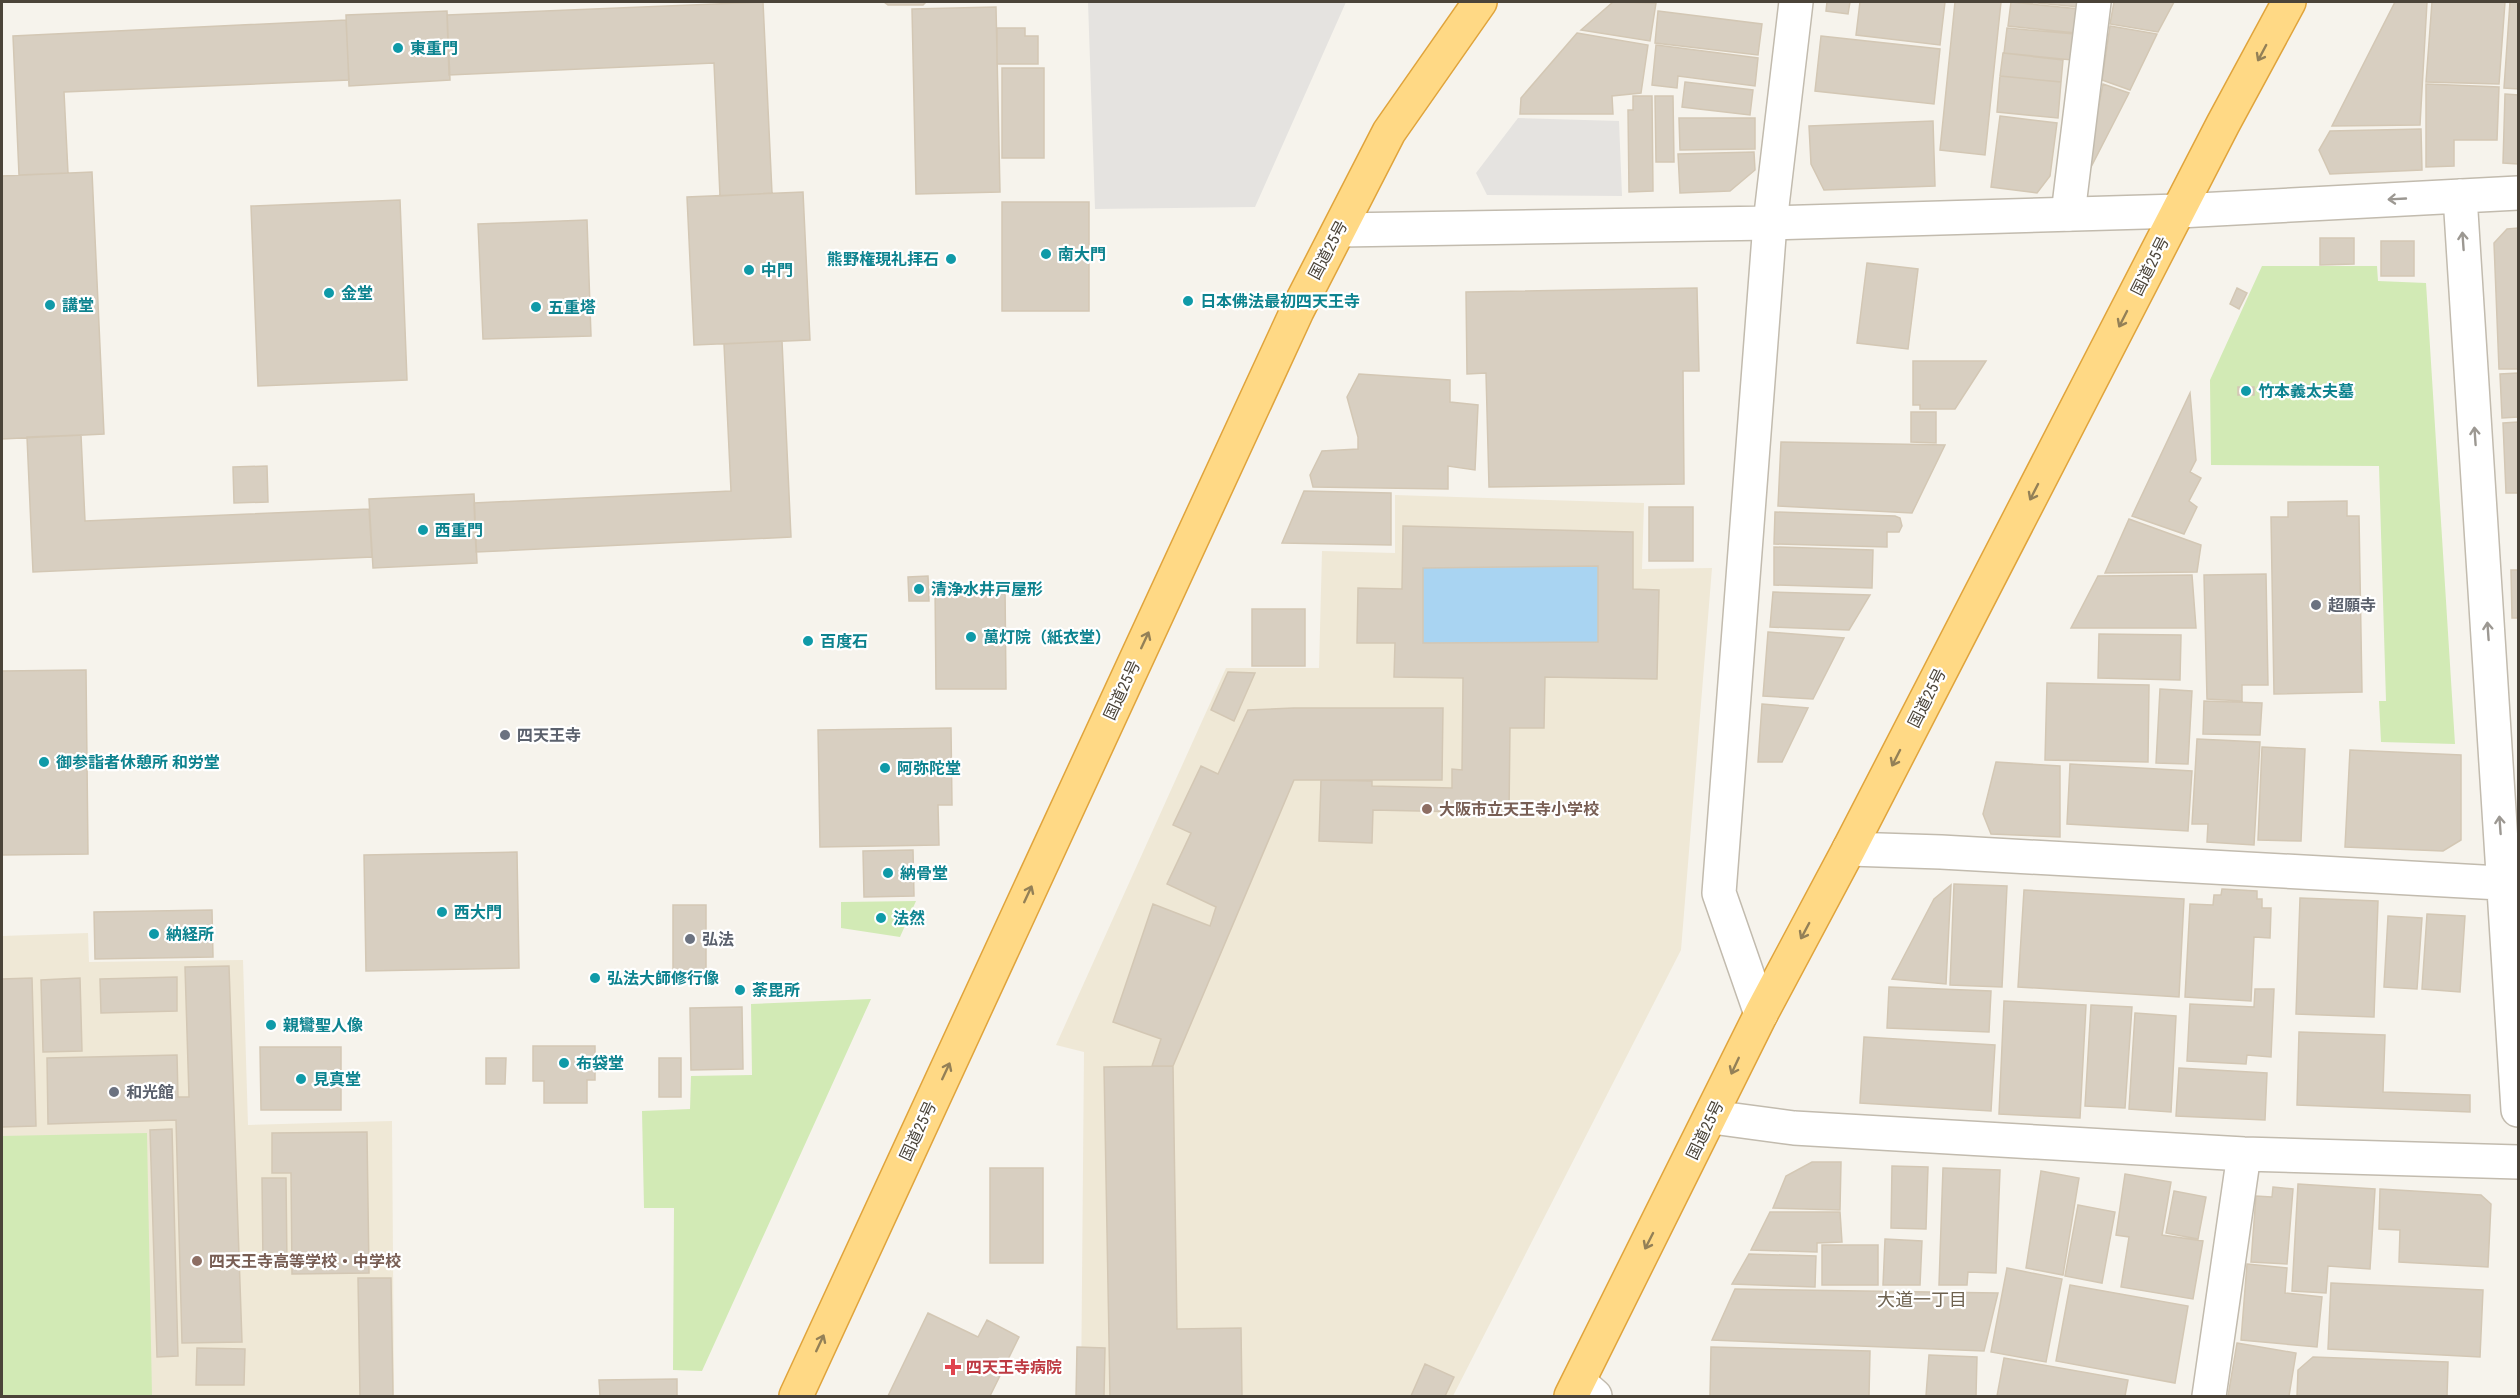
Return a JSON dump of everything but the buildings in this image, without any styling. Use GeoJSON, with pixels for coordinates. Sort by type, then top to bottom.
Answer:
{"type":"FeatureCollection","features":[{"type":"Feature","properties":{"kind":"highway","name":"国道25号"},"geometry":{"type":"LineString","coordinates":[[796,1396],[1297,310],[1389,132],[1480,2]]}},
{"type":"Feature","properties":{"kind":"highway","name":"国道25号"},"geometry":{"type":"LineString","coordinates":[[1582,1392],[1761,1014],[2289,2]]}},
{"type":"Feature","properties":{"kind":"street"},"geometry":{"type":"LineString","coordinates":[[1761,1014],[1719,893],[1770,223],[1797,2]]}},
{"type":"Feature","properties":{"kind":"street"},"geometry":{"type":"LineString","coordinates":[[2068,214],[2094,2]]}},
{"type":"Feature","properties":{"kind":"street"},"geometry":{"type":"LineString","coordinates":[[1340,230],[2083,215],[2518,193]]}},
{"type":"Feature","properties":{"kind":"street"},"geometry":{"type":"LineString","coordinates":[[2460,196],[2511,884],[2518,1110]]}},
{"type":"Feature","properties":{"kind":"street"},"geometry":{"type":"LineString","coordinates":[[1849,849],[1965,853],[2511,884]]}},
{"type":"Feature","properties":{"kind":"street"},"geometry":{"type":"LineString","coordinates":[[1712,1117],[1794,1128],[2244,1154],[2518,1162]]}},
{"type":"Feature","properties":{"kind":"street"},"geometry":{"type":"LineString","coordinates":[[2209,1396],[2244,1154]]}},
{"type":"Feature","properties":{"kind":"shaded area"},"geometry":{"type":"Polygon","coordinates":[[[1088,2],[1346,2],[1255,207],[1095,209],[1088,2]]]}},
{"type":"Feature","properties":{"kind":"shaded area"},"geometry":{"type":"Polygon","coordinates":[[[1518,118],[1619,121],[1622,196],[1487,195],[1476,173],[1518,118]]]}},
{"type":"Feature","properties":{"kind":"shaded area","name":"大阪市立天王寺小学校"},"geometry":{"type":"Polygon","coordinates":[[[1395,495],[1644,503],[1642,569],[1712,568],[1681,950],[1453,1396],[1081,1396],[1084,1052],[1056,1045],[1226,668],[1319,668],[1322,551],[1395,553],[1395,495]]]}},
{"type":"Feature","properties":{"kind":"shaded area","name":"四天王寺高等学校・中学校"},"geometry":{"type":"Polygon","coordinates":[[[88,933],[89,962],[243,960],[248,1125],[392,1121],[394,1396],[2,1396],[2,936],[88,933]]]}},
{"type":"Feature","properties":{"kind":"green space"},"geometry":{"type":"Polygon","coordinates":[[[2262,266],[2377,266],[2378,281],[2426,283],[2455,744],[2381,742],[2379,701],[2386,701],[2379,466],[2211,465],[2210,380],[2262,266]]]}},
{"type":"Feature","properties":{"kind":"green space"},"geometry":{"type":"Polygon","coordinates":[[[916,901],[900,937],[841,928],[841,902],[916,901]]]}},
{"type":"Feature","properties":{"kind":"green space"},"geometry":{"type":"Polygon","coordinates":[[[871,999],[702,1371],[673,1370],[674,1208],[644,1208],[642,1111],[690,1109],[691,1076],[752,1075],[751,1004],[871,999]]]}},
{"type":"Feature","properties":{"kind":"green space"},"geometry":{"type":"Polygon","coordinates":[[[147,1133],[152,1396],[2,1396],[2,1136],[147,1133]]]}},
{"type":"Feature","properties":{"kind":"water"},"geometry":{"type":"Polygon","coordinates":[[[1598,566],[1598,642],[1423,643],[1423,568],[1598,566]]]}},
{"type":"Feature","properties":{"kind":"place","name":"東重門"},"geometry":{"type":"Point","coordinates":[398,48]}},
{"type":"Feature","properties":{"kind":"place","name":"南大門"},"geometry":{"type":"Point","coordinates":[1046,254]}},
{"type":"Feature","properties":{"kind":"place","name":"熊野権現礼拝石"},"geometry":{"type":"Point","coordinates":[951,259]}},
{"type":"Feature","properties":{"kind":"place","name":"中門"},"geometry":{"type":"Point","coordinates":[749,270]}},
{"type":"Feature","properties":{"kind":"place","name":"金堂"},"geometry":{"type":"Point","coordinates":[329,293]}},
{"type":"Feature","properties":{"kind":"place","name":"日本佛法最初四天王寺"},"geometry":{"type":"Point","coordinates":[1188,301]}},
{"type":"Feature","properties":{"kind":"place","name":"講堂"},"geometry":{"type":"Point","coordinates":[50,305]}},
{"type":"Feature","properties":{"kind":"place","name":"五重塔"},"geometry":{"type":"Point","coordinates":[536,307]}},
{"type":"Feature","properties":{"kind":"place","name":"竹本義太夫墓"},"geometry":{"type":"Point","coordinates":[2246,391]}},
{"type":"Feature","properties":{"kind":"place","name":"西重門"},"geometry":{"type":"Point","coordinates":[423,530]}},
{"type":"Feature","properties":{"kind":"place","name":"清浄水井戸屋形"},"geometry":{"type":"Point","coordinates":[919,589]}},
{"type":"Feature","properties":{"kind":"place","name":"超願寺"},"geometry":{"type":"Point","coordinates":[2316,605]}},
{"type":"Feature","properties":{"kind":"place","name":"萬灯院（紙衣堂）"},"geometry":{"type":"Point","coordinates":[971,637]}},
{"type":"Feature","properties":{"kind":"place","name":"百度石"},"geometry":{"type":"Point","coordinates":[808,641]}},
{"type":"Feature","properties":{"kind":"place","name":"四天王寺"},"geometry":{"type":"Point","coordinates":[505,735]}},
{"type":"Feature","properties":{"kind":"place","name":"御参詣者休憩所 和労堂"},"geometry":{"type":"Point","coordinates":[44,762]}},
{"type":"Feature","properties":{"kind":"place","name":"阿弥陀堂"},"geometry":{"type":"Point","coordinates":[885,768]}},
{"type":"Feature","properties":{"kind":"place","name":"大阪市立天王寺小学校"},"geometry":{"type":"Point","coordinates":[1427,809]}},
{"type":"Feature","properties":{"kind":"place","name":"納骨堂"},"geometry":{"type":"Point","coordinates":[888,873]}},
{"type":"Feature","properties":{"kind":"place","name":"西大門"},"geometry":{"type":"Point","coordinates":[442,912]}},
{"type":"Feature","properties":{"kind":"place","name":"法然"},"geometry":{"type":"Point","coordinates":[881,918]}},
{"type":"Feature","properties":{"kind":"place","name":"納経所"},"geometry":{"type":"Point","coordinates":[154,934]}},
{"type":"Feature","properties":{"kind":"place","name":"弘法"},"geometry":{"type":"Point","coordinates":[690,939]}},
{"type":"Feature","properties":{"kind":"place","name":"弘法大師修行像"},"geometry":{"type":"Point","coordinates":[595,978]}},
{"type":"Feature","properties":{"kind":"place","name":"荼毘所"},"geometry":{"type":"Point","coordinates":[740,990]}},
{"type":"Feature","properties":{"kind":"place","name":"親鸞聖人像"},"geometry":{"type":"Point","coordinates":[271,1025]}},
{"type":"Feature","properties":{"kind":"place","name":"布袋堂"},"geometry":{"type":"Point","coordinates":[564,1063]}},
{"type":"Feature","properties":{"kind":"place","name":"見真堂"},"geometry":{"type":"Point","coordinates":[301,1079]}},
{"type":"Feature","properties":{"kind":"place","name":"和光館"},"geometry":{"type":"Point","coordinates":[114,1092]}},
{"type":"Feature","properties":{"kind":"place","name":"四天王寺高等学校・中学校"},"geometry":{"type":"Point","coordinates":[197,1261]}},
{"type":"Feature","properties":{"kind":"place","name":"四天王寺病院"},"geometry":{"type":"Point","coordinates":[953,1367]}},
{"type":"Feature","properties":{"kind":"district","name":"大道一丁目"},"geometry":{"type":"Point","coordinates":[1922,1299]}}]}
